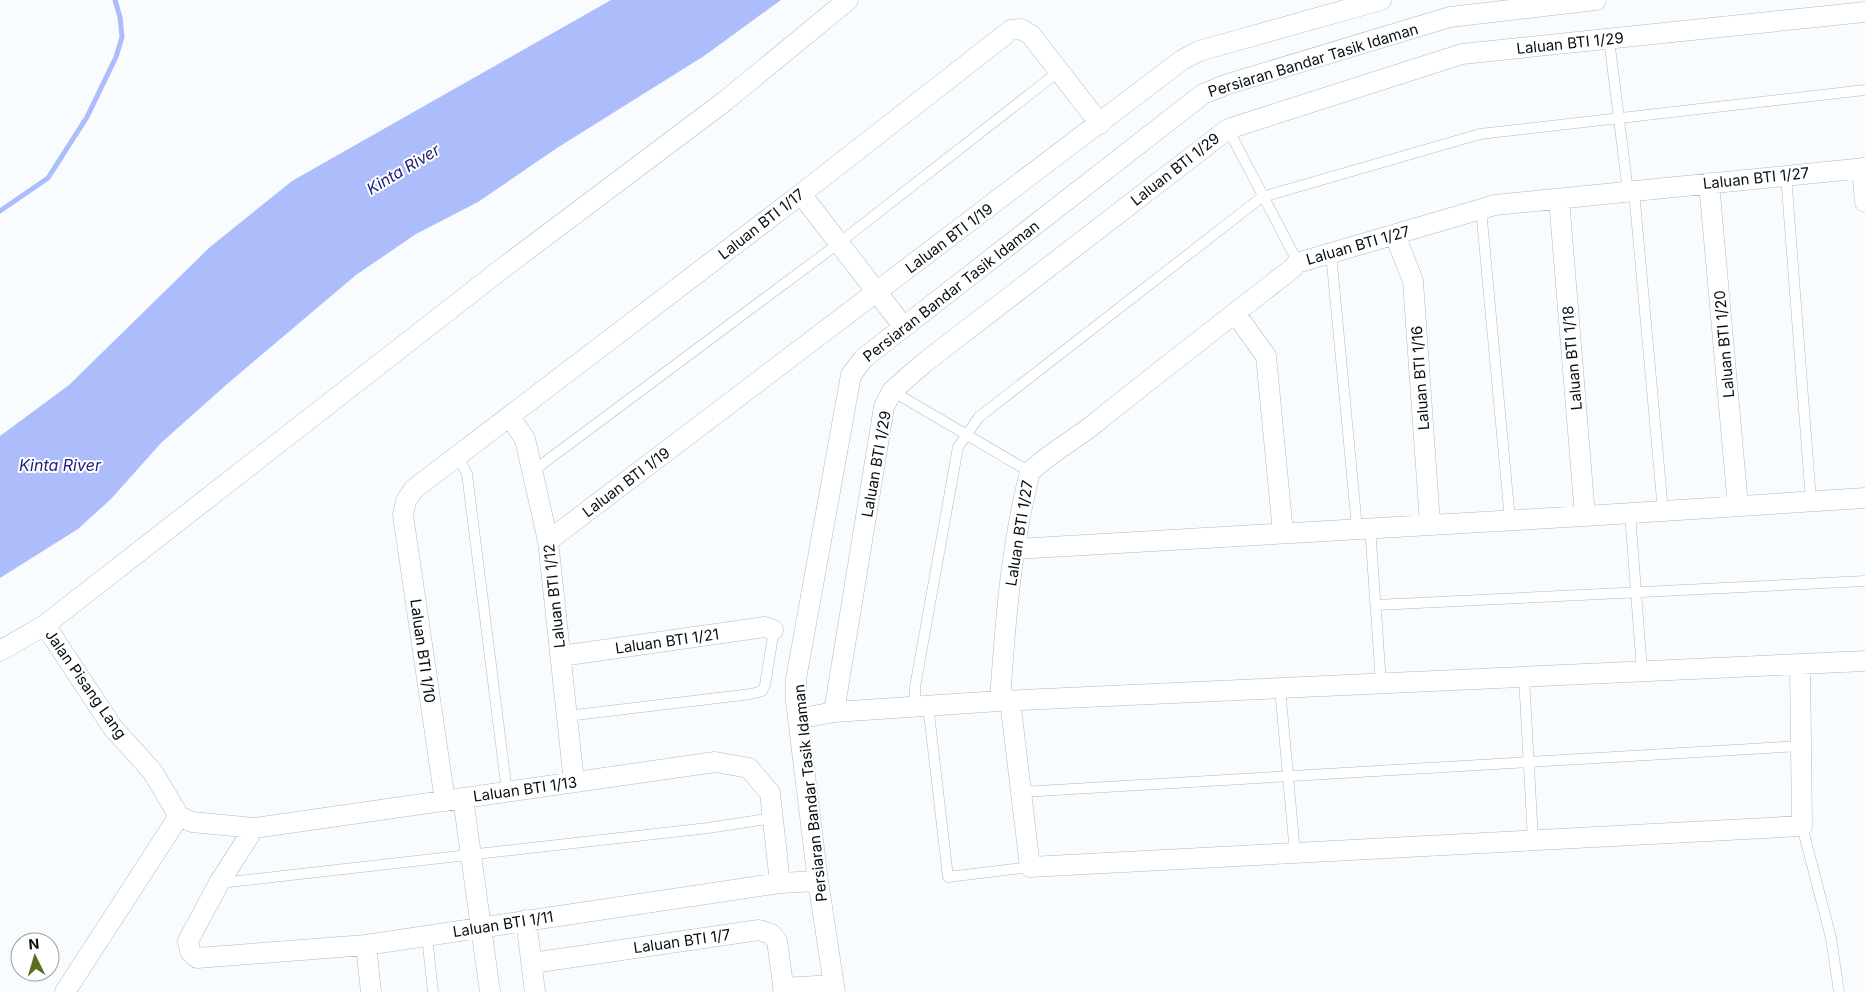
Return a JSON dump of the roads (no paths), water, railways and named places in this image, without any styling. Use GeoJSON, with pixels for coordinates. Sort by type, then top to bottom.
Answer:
{"type":"FeatureCollection","features":[{"type":"Feature","properties":{"kind":"street"},"geometry":{"type":"LineString","coordinates":[[0,651],[45,624],[499,271],[725,101],[848,0]]}},
{"type":"Feature","properties":{"kind":"street","name":"Laluan BTI 1/19"},"geometry":{"type":"LineString","coordinates":[[548,540],[1100,124],[1182,60],[1199,51],[1381,0]]}},
{"type":"Feature","properties":{"kind":"street","name":"Persiaran Bandar Tasik Idaman"},"geometry":{"type":"LineString","coordinates":[[835,988],[818,880],[798,720],[796,679],[851,375],[864,358],[1203,94],[1228,84],[1450,17],[1596,0]]}},
{"type":"Feature","properties":{"kind":"street","name":"Laluan BTI 1/29"},"geometry":{"type":"LineString","coordinates":[[834,712],[884,407],[892,391],[924,363],[1228,129],[1462,54],[1865,12]]}},
{"type":"Feature","properties":{"kind":"street","name":"Laluan BTI 1/17"},"geometry":{"type":"LineString","coordinates":[[406,501],[414,489],[801,194],[1011,30],[1022,29],[1031,35],[1100,124]]}},
{"type":"Feature","properties":{"kind":"street"},"geometry":{"type":"LineString","coordinates":[[1864,168],[1865,202]]}},
{"type":"Feature","properties":{"kind":"street","name":"Laluan BTI 1/27"},"geometry":{"type":"LineString","coordinates":[[1030,867],[1021,792],[1005,701],[1004,638],[1015,548],[1030,472],[1038,463],[1090,427],[1297,263],[1495,205],[1864,168]]}},
{"type":"Feature","properties":{"kind":"street","name":"Laluan BTI 1/20"},"geometry":{"type":"LineString","coordinates":[[1709,183],[1738,506]]}},
{"type":"Feature","properties":{"kind":"street"},"geometry":{"type":"LineString","coordinates":[[801,194],[903,326]]}},
{"type":"Feature","properties":{"kind":"street","name":"Laluan BTI 1/18"},"geometry":{"type":"LineString","coordinates":[[1558,199],[1585,516]]}},
{"type":"Feature","properties":{"kind":"street","name":"Laluan BTI 1/16"},"geometry":{"type":"LineString","coordinates":[[1396,235],[1413,281],[1430,524]]}},
{"type":"Feature","properties":{"kind":"street"},"geometry":{"type":"LineString","coordinates":[[1235,313],[1266,356],[1283,533]]}},
{"type":"Feature","properties":{"kind":"street","name":"Laluan BTI 1/12"},"geometry":{"type":"LineString","coordinates":[[510,417],[525,439],[548,540],[574,782]]}},
{"type":"Feature","properties":{"kind":"street"},"geometry":{"type":"LineString","coordinates":[[1015,548],[1585,516],[1865,498]]}},
{"type":"Feature","properties":{"kind":"street","name":"Laluan BTI 1/10"},"geometry":{"type":"LineString","coordinates":[[406,501],[404,515],[454,799],[472,854],[490,992]]}},
{"type":"Feature","properties":{"kind":"street","name":"Jalan Pisang Lang"},"geometry":{"type":"LineString","coordinates":[[45,624],[112,728],[152,771],[179,816]]}},
{"type":"Feature","properties":{"kind":"street","name":"Laluan BTI 1/21"},"geometry":{"type":"LineString","coordinates":[[561,656],[765,627],[773,630]]}},
{"type":"Feature","properties":{"kind":"street"},"geometry":{"type":"LineString","coordinates":[[798,720],[834,712],[922,705],[1865,661]]}},
{"type":"Feature","properties":{"kind":"street"},"geometry":{"type":"LineString","coordinates":[[1030,867],[1802,826],[1800,664]]}},
{"type":"Feature","properties":{"kind":"street","name":"Laluan BTI 1/13"},"geometry":{"type":"LineString","coordinates":[[179,816],[192,822],[254,828],[715,762],[749,768],[770,793],[780,883]]}},
{"type":"Feature","properties":{"kind":"street"},"geometry":{"type":"LineString","coordinates":[[65,992],[179,816]]}},
{"type":"Feature","properties":{"kind":"street"},"geometry":{"type":"LineString","coordinates":[[218,883],[254,828]]}},
{"type":"Feature","properties":{"kind":"street","name":"Laluan BTI 1/11"},"geometry":{"type":"LineString","coordinates":[[218,883],[188,941],[190,951],[197,958],[366,945],[780,883],[818,880]]}},
{"type":"Feature","properties":{"kind":"street"},"geometry":{"type":"LineString","coordinates":[[526,920],[535,992]]}},
{"type":"Feature","properties":{"kind":"street","name":"Laluan BTI 1/7"},"geometry":{"type":"LineString","coordinates":[[532,963],[759,930],[771,934],[777,941],[783,990]]}},
{"type":"Feature","properties":{"kind":"street"},"geometry":{"type":"LineString","coordinates":[[366,945],[371,992]]}},
{"type":"Feature","properties":{"kind":"street"},"geometry":{"type":"LineString","coordinates":[[783,990],[835,988]]}},
{"type":"Feature","properties":{"kind":"lane"},"geometry":{"type":"LineString","coordinates":[[1609,39],[1631,191],[1663,511]]}},
{"type":"Feature","properties":{"kind":"lane"},"geometry":{"type":"LineString","coordinates":[[533,471],[839,243],[1058,72]]}},
{"type":"Feature","properties":{"kind":"lane"},"geometry":{"type":"LineString","coordinates":[[1030,867],[948,877],[922,705],[914,687],[958,447],[978,417],[1262,197],[1480,134],[1865,90]]}},
{"type":"Feature","properties":{"kind":"lane"},"geometry":{"type":"LineString","coordinates":[[1228,129],[1297,263]]}},
{"type":"Feature","properties":{"kind":"lane"},"geometry":{"type":"LineString","coordinates":[[1786,175],[1811,501]]}},
{"type":"Feature","properties":{"kind":"lane"},"geometry":{"type":"LineString","coordinates":[[1481,209],[1510,520]]}},
{"type":"Feature","properties":{"kind":"lane"},"geometry":{"type":"LineString","coordinates":[[1331,253],[1364,528],[1376,606],[1381,684]]}},
{"type":"Feature","properties":{"kind":"lane"},"geometry":{"type":"LineString","coordinates":[[892,391],[1030,472]]}},
{"type":"Feature","properties":{"kind":"lane"},"geometry":{"type":"LineString","coordinates":[[458,456],[467,474],[507,792]]}},
{"type":"Feature","properties":{"kind":"lane"},"geometry":{"type":"LineString","coordinates":[[1630,513],[1642,671]]}},
{"type":"Feature","properties":{"kind":"lane"},"geometry":{"type":"LineString","coordinates":[[1376,606],[1865,581]]}},
{"type":"Feature","properties":{"kind":"lane"},"geometry":{"type":"LineString","coordinates":[[567,716],[751,694],[762,690],[765,685],[773,630]]}},
{"type":"Feature","properties":{"kind":"lane"},"geometry":{"type":"LineString","coordinates":[[1524,677],[1533,840]]}},
{"type":"Feature","properties":{"kind":"lane"},"geometry":{"type":"LineString","coordinates":[[1280,688],[1295,853]]}},
{"type":"Feature","properties":{"kind":"lane"},"geometry":{"type":"LineString","coordinates":[[1021,792],[1801,746]]}},
{"type":"Feature","properties":{"kind":"lane"},"geometry":{"type":"LineString","coordinates":[[218,883],[708,828],[773,818]]}},
{"type":"Feature","properties":{"kind":"lane"},"geometry":{"type":"LineString","coordinates":[[1802,826],[1831,938],[1839,992]]}},
{"type":"Feature","properties":{"kind":"lane"},"geometry":{"type":"LineString","coordinates":[[427,936],[434,992]]}},
{"type":"Feature","properties":{"kind":"water","name":"Kinta River"},"geometry":{"type":"Polygon","coordinates":[[[611,0],[781,0],[704,56],[557,148],[478,202],[416,234],[356,275],[226,385],[161,443],[111,499],[78,529],[0,578],[0,436],[69,385],[210,247],[292,181],[611,0]]]}},
{"type":"Feature","properties":{"kind":"waterway"},"geometry":{"type":"LineString","coordinates":[[0,211],[48,178],[87,117],[116,57],[122,37],[120,17],[115,0]]}}]}
